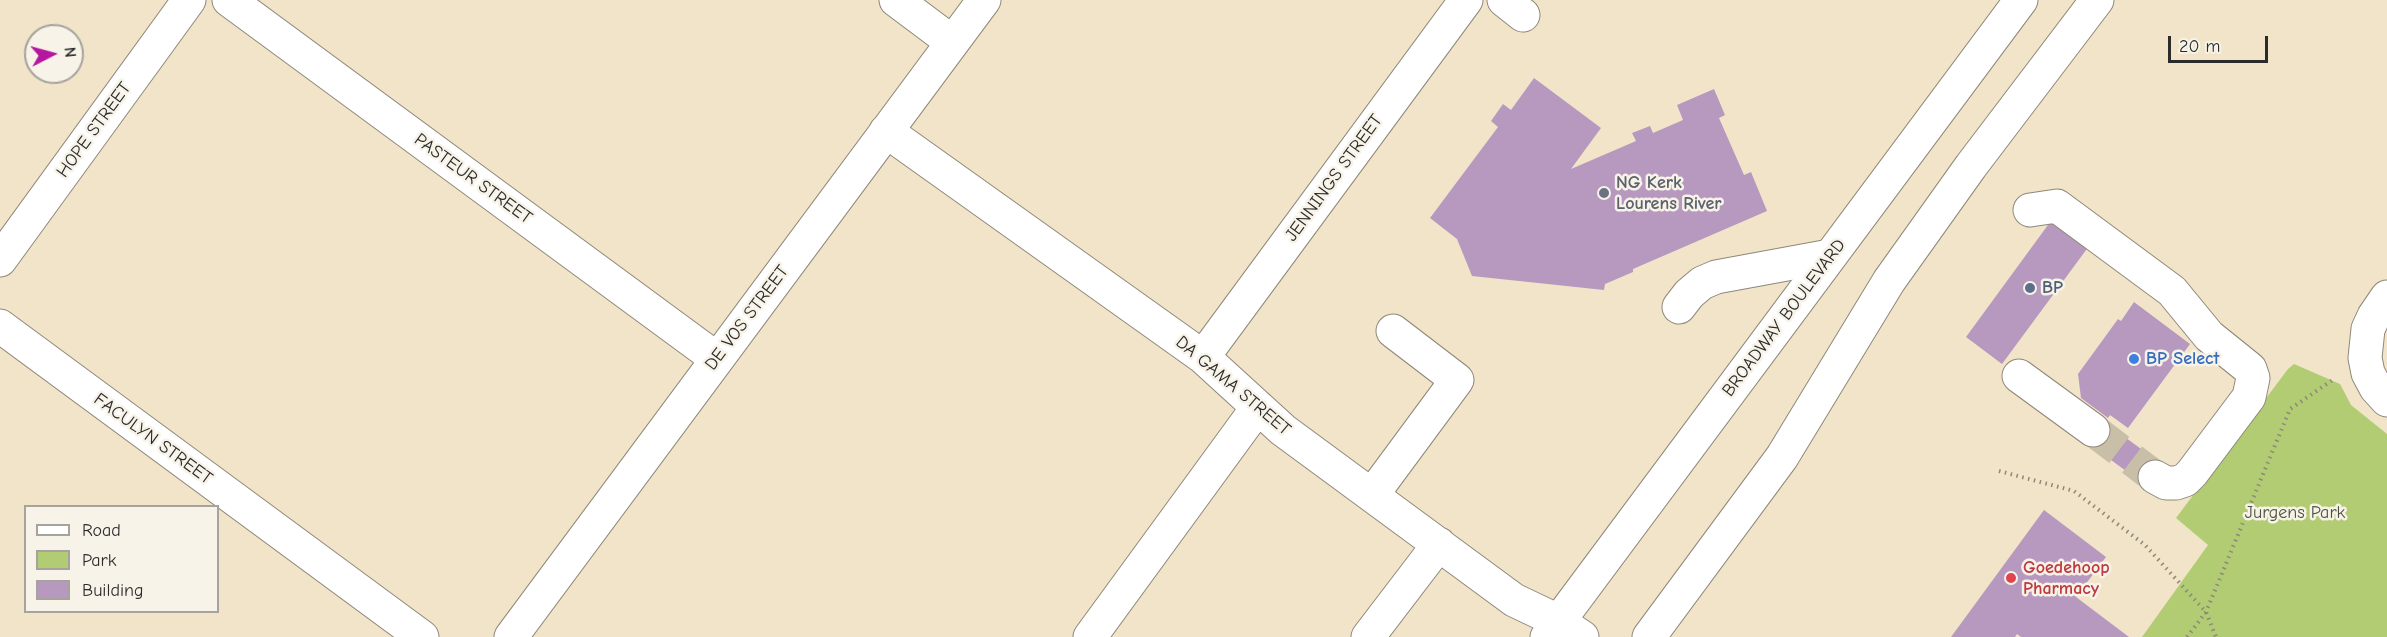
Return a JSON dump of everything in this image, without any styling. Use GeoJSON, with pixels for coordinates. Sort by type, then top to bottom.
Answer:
{"type":"FeatureCollection","features":[{"type":"Feature","properties":{"kind":"street","name":"HOPE STREET"},"geometry":{"type":"LineString","coordinates":[[0,260],[189,0]]}},
{"type":"Feature","properties":{"kind":"street","name":"PASTEUR STREET"},"geometry":{"type":"LineString","coordinates":[[229,0],[717,359]]}},
{"type":"Feature","properties":{"kind":"street"},"geometry":{"type":"LineString","coordinates":[[896,0],[952,42]]}},
{"type":"Feature","properties":{"kind":"street","name":"DE VOS STREET"},"geometry":{"type":"LineString","coordinates":[[511,637],[984,0]]}},
{"type":"Feature","properties":{"kind":"street","name":"JENNINGS STREET"},"geometry":{"type":"LineString","coordinates":[[1203,357],[1466,0]]}},
{"type":"Feature","properties":{"kind":"street","name":"BROADWAY BOULEVARD"},"geometry":{"type":"LineString","coordinates":[[1562,632],[1830,256],[2020,0]]}},
{"type":"Feature","properties":{"kind":"street"},"geometry":{"type":"LineString","coordinates":[[1649,637],[1782,457],[1889,281],[1971,166],[2097,0]]}},
{"type":"Feature","properties":{"kind":"street","name":"DA GAMA STREET"},"geometry":{"type":"LineString","coordinates":[[886,131],[1203,357],[1283,429],[1514,600],[1562,632]]}},
{"type":"Feature","properties":{"kind":"street"},"geometry":{"type":"LineString","coordinates":[[2030,210],[2057,206],[2172,291],[2209,336],[2250,369],[2253,378],[2249,397],[2192,473],[2185,480],[2176,483],[2166,483],[2155,477]]}},
{"type":"Feature","properties":{"kind":"street"},"geometry":{"type":"LineString","coordinates":[[1679,307],[1689,294],[1716,277],[1830,256]]}},
{"type":"Feature","properties":{"kind":"street"},"geometry":{"type":"LineString","coordinates":[[2387,297],[2368,329],[2364,358],[2368,374],[2376,388],[2387,400]]}},
{"type":"Feature","properties":{"kind":"street","name":"FACULYN STREET"},"geometry":{"type":"LineString","coordinates":[[0,327],[422,637]]}},
{"type":"Feature","properties":{"kind":"street"},"geometry":{"type":"LineString","coordinates":[[1372,495],[1458,380],[1393,331]]}},
{"type":"Feature","properties":{"kind":"street"},"geometry":{"type":"LineString","coordinates":[[2019,376],[2093,430]]}},
{"type":"Feature","properties":{"kind":"street"},"geometry":{"type":"LineString","coordinates":[[1090,637],[1258,407]]}},
{"type":"Feature","properties":{"kind":"street"},"geometry":{"type":"LineString","coordinates":[[1368,637],[1439,544]]}},
{"type":"Feature","properties":{"kind":"path"},"geometry":{"type":"LineString","coordinates":[[2187,637],[2206,612],[2290,409],[2364,358]]}},
{"type":"Feature","properties":{"kind":"path"},"geometry":{"type":"LineString","coordinates":[[1999,471],[2074,491],[2145,545],[2206,612],[2216,637]]}},
{"type":"Feature","properties":{"kind":"green space","name":"Jurgens Park"},"geometry":{"type":"Polygon","coordinates":[[[2294,364],[2340,384],[2351,405],[2387,434],[2387,637],[2142,637],[2208,545],[2176,518],[2294,364]]]}},
{"type":"Feature","properties":{"kind":"building","name":"NG Kerk Lourens River"},"geometry":{"type":"Polygon","coordinates":[[[1534,78],[1601,128],[1571,169],[1636,141],[1632,133],[1650,126],[1653,133],[1683,120],[1677,105],[1714,89],[1725,115],[1719,118],[1744,175],[1751,172],[1767,211],[1633,269],[1633,272],[1605,284],[1604,290],[1472,276],[1457,239],[1430,218],[1498,127],[1491,121],[1503,104],[1511,110],[1534,78]]]}},
{"type":"Feature","properties":{"kind":"building"},"geometry":{"type":"Polygon","coordinates":[[[2056,214],[2092,242],[2002,364],[1966,337],[2056,214]]]}},
{"type":"Feature","properties":{"kind":"building","name":"BP Select"},"geometry":{"type":"Polygon","coordinates":[[[2134,302],[2190,344],[2128,428],[2110,415],[2108,418],[2081,398],[2078,374],[2118,319],[2121,321],[2134,302]]]}},
{"type":"Feature","properties":{"kind":"building"},"geometry":{"type":"Polygon","coordinates":[[[2099,422],[2120,437],[2122,435],[2163,465],[2148,487],[2085,441],[2099,422]]]}},
{"type":"Feature","properties":{"kind":"building"},"geometry":{"type":"Polygon","coordinates":[[[2044,510],[2106,557],[2076,597],[2129,637],[2021,637],[2017,634],[2015,637],[1951,637],[2044,510]]]}},
{"type":"Feature","properties":{"kind":"tunnel"},"geometry":{"type":"LineString","coordinates":[[2093,430],[2155,477]]}},
{"type":"Feature","properties":{"kind":"place","name":"NG Kerk Lourens River"},"geometry":{"type":"Point","coordinates":[1604,193]}},
{"type":"Feature","properties":{"kind":"place","name":"BP"},"geometry":{"type":"Point","coordinates":[2030,288]}},
{"type":"Feature","properties":{"kind":"place","name":"BP Select"},"geometry":{"type":"Point","coordinates":[2134,359]}},
{"type":"Feature","properties":{"kind":"place","name":"Goedehoop Pharmacy"},"geometry":{"type":"Point","coordinates":[2011,578]}}]}
